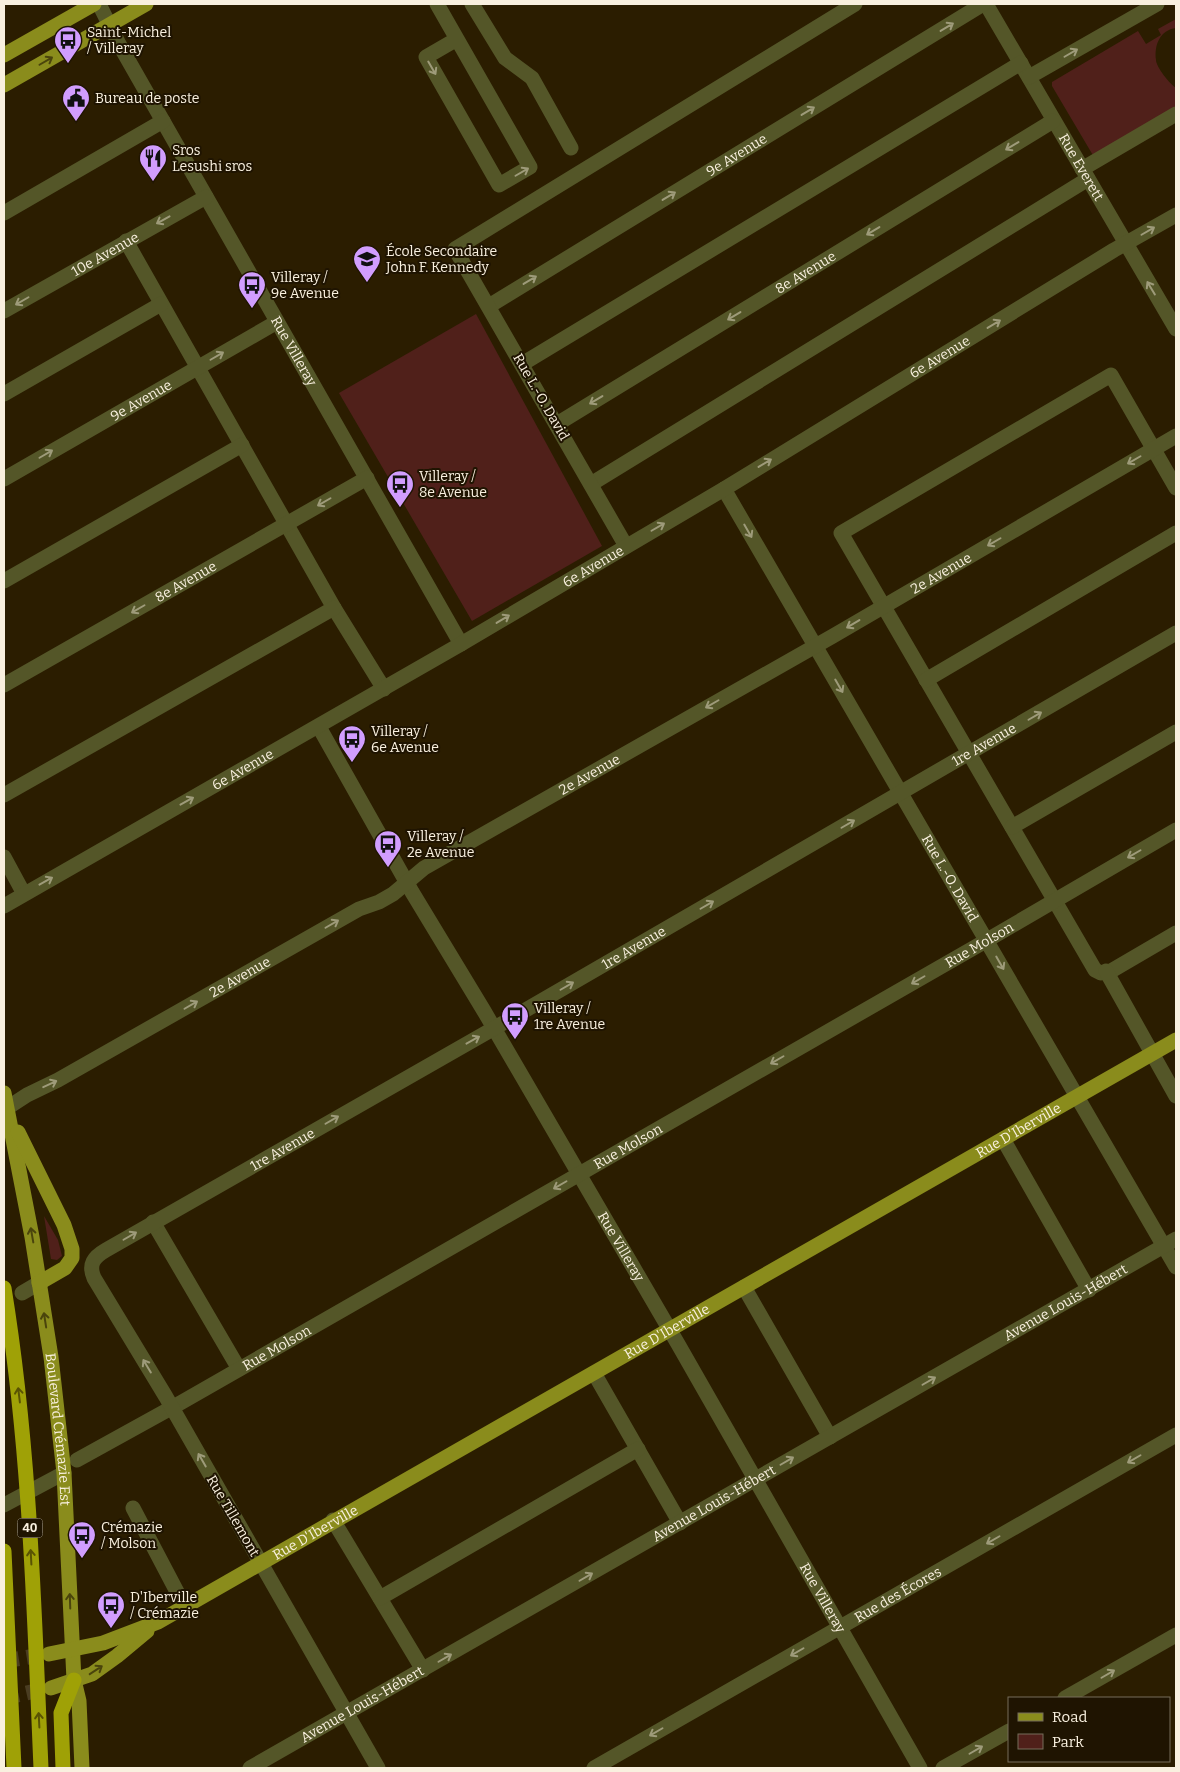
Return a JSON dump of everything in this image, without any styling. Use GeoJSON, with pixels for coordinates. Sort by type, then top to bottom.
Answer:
{"type":"FeatureCollection","features":[{"type":"Feature","properties":{"kind":"highway","name":"40"},"geometry":{"type":"LineString","coordinates":[[4,1284],[25,1460],[41,1768]]}},
{"type":"Feature","properties":{"kind":"highway","name":"40"},"geometry":{"type":"LineString","coordinates":[[4,1551],[14,1768]]}},
{"type":"Feature","properties":{"kind":"highway"},"geometry":{"type":"LineString","coordinates":[[63,1768],[61,1713],[74,1680]]}},
{"type":"Feature","properties":{"kind":"main road"},"geometry":{"type":"LineString","coordinates":[[4,55],[94,4]]}},
{"type":"Feature","properties":{"kind":"main road"},"geometry":{"type":"LineString","coordinates":[[4,85],[146,4]]}},
{"type":"Feature","properties":{"kind":"main road","name":"Rue D'Iberville"},"geometry":{"type":"LineString","coordinates":[[49,1654],[108,1642],[158,1622],[333,1520],[1176,1040]]}},
{"type":"Feature","properties":{"kind":"main road"},"geometry":{"type":"LineString","coordinates":[[5,1104],[52,1204],[64,1225],[71,1244],[72,1254],[65,1268],[39,1283]]}},
{"type":"Feature","properties":{"kind":"main road","name":"Boulevard Crémazie Est"},"geometry":{"type":"LineString","coordinates":[[5,1104],[32,1237],[51,1357],[64,1473],[72,1650],[74,1680],[79,1701],[82,1768]]}},
{"type":"Feature","properties":{"kind":"main road","name":"Rue D'Iberville"},"geometry":{"type":"LineString","coordinates":[[51,1688],[92,1674],[158,1622]]}},
{"type":"Feature","properties":{"kind":"street","name":"Rue Villeray"},"geometry":{"type":"LineString","coordinates":[[99,4],[163,121],[461,644]]}},
{"type":"Feature","properties":{"kind":"street"},"geometry":{"type":"LineString","coordinates":[[437,4],[457,39],[530,167],[499,185],[426,58],[457,39]]}},
{"type":"Feature","properties":{"kind":"street"},"geometry":{"type":"LineString","coordinates":[[472,4],[505,58],[532,78],[571,148]]}},
{"type":"Feature","properties":{"kind":"street","name":"Rue L.-O. David"},"geometry":{"type":"LineString","coordinates":[[626,546],[456,250],[855,4]]}},
{"type":"Feature","properties":{"kind":"street","name":"Rue Everett"},"geometry":{"type":"LineString","coordinates":[[985,4],[1176,328]]}},
{"type":"Feature","properties":{"kind":"street","name":"9e Avenue"},"geometry":{"type":"LineString","coordinates":[[489,306],[985,4]]}},
{"type":"Feature","properties":{"kind":"street"},"geometry":{"type":"LineString","coordinates":[[1029,77],[1157,4]]}},
{"type":"Feature","properties":{"kind":"street"},"geometry":{"type":"LineString","coordinates":[[522,364],[1021,63]]}},
{"type":"Feature","properties":{"kind":"street"},"geometry":{"type":"LineString","coordinates":[[591,484],[1085,174],[1176,114]]}},
{"type":"Feature","properties":{"kind":"street"},"geometry":{"type":"LineString","coordinates":[[4,213],[163,121]]}},
{"type":"Feature","properties":{"kind":"street","name":"8e Avenue"},"geometry":{"type":"LineString","coordinates":[[557,424],[1054,121]]}},
{"type":"Feature","properties":{"kind":"street","name":"10e Avenue"},"geometry":{"type":"LineString","coordinates":[[4,312],[206,197]]}},
{"type":"Feature","properties":{"kind":"street","name":"6e Avenue"},"geometry":{"type":"LineString","coordinates":[[4,906],[384,689],[724,489],[1176,214]]}},
{"type":"Feature","properties":{"kind":"street"},"geometry":{"type":"LineString","coordinates":[[126,241],[334,608],[384,689]]}},
{"type":"Feature","properties":{"kind":"street"},"geometry":{"type":"LineString","coordinates":[[4,394],[161,304]]}},
{"type":"Feature","properties":{"kind":"street","name":"9e Avenue"},"geometry":{"type":"LineString","coordinates":[[4,479],[277,322]]}},
{"type":"Feature","properties":{"kind":"street"},"geometry":{"type":"LineString","coordinates":[[1176,488],[1111,375],[841,533],[1095,970],[1098,972],[1111,971],[1176,933]]}},
{"type":"Feature","properties":{"kind":"street","name":"2e Avenue"},"geometry":{"type":"LineString","coordinates":[[5,1104],[22,1098],[58,1080],[359,909],[388,897],[408,883],[424,868],[816,646],[1176,436]]}},
{"type":"Feature","properties":{"kind":"street"},"geometry":{"type":"LineString","coordinates":[[4,581],[242,445]]}},
{"type":"Feature","properties":{"kind":"street","name":"8e Avenue"},"geometry":{"type":"LineString","coordinates":[[4,685],[366,478]]}},
{"type":"Feature","properties":{"kind":"street","name":"Rue L.-O. David"},"geometry":{"type":"LineString","coordinates":[[724,489],[1078,1096],[1170,1243],[1176,1267]]}},
{"type":"Feature","properties":{"kind":"street"},"geometry":{"type":"LineString","coordinates":[[926,680],[1176,533]]}},
{"type":"Feature","properties":{"kind":"street"},"geometry":{"type":"LineString","coordinates":[[4,796],[334,608]]}},
{"type":"Feature","properties":{"kind":"street","name":"1re Avenue"},"geometry":{"type":"LineString","coordinates":[[91,1264],[98,1254],[494,1028],[1176,634]]}},
{"type":"Feature","properties":{"kind":"street","name":"Rue Villeray"},"geometry":{"type":"LineString","coordinates":[[319,726],[408,883],[579,1173],[920,1768]]}},
{"type":"Feature","properties":{"kind":"street"},"geometry":{"type":"LineString","coordinates":[[1012,827],[1176,732]]}},
{"type":"Feature","properties":{"kind":"street","name":"Rue Molson"},"geometry":{"type":"LineString","coordinates":[[78,1460],[172,1408],[1176,830]]}},
{"type":"Feature","properties":{"kind":"street"},"geometry":{"type":"LineString","coordinates":[[4,858],[24,894]]}},
{"type":"Feature","properties":{"kind":"street"},"geometry":{"type":"LineString","coordinates":[[1106,971],[1176,1096]]}},
{"type":"Feature","properties":{"kind":"street"},"geometry":{"type":"LineString","coordinates":[[1003,1139],[1089,1290]]}},
{"type":"Feature","properties":{"kind":"street"},"geometry":{"type":"LineString","coordinates":[[154,1222],[239,1369]]}},
{"type":"Feature","properties":{"kind":"street","name":"Avenue Louis-Hébert"},"geometry":{"type":"LineString","coordinates":[[250,1768],[1170,1243]]}},
{"type":"Feature","properties":{"kind":"street","name":"Rue Tillemont"},"geometry":{"type":"LineString","coordinates":[[91,1264],[94,1278],[172,1408],[378,1768]]}},
{"type":"Feature","properties":{"kind":"street"},"geometry":{"type":"LineString","coordinates":[[22,1293],[39,1283]]}},
{"type":"Feature","properties":{"kind":"street"},"geometry":{"type":"LineString","coordinates":[[744,1287],[830,1437]]}},
{"type":"Feature","properties":{"kind":"street"},"geometry":{"type":"LineString","coordinates":[[594,1373],[680,1523]]}},
{"type":"Feature","properties":{"kind":"street","name":"Rue des Écores"},"geometry":{"type":"LineString","coordinates":[[594,1768],[840,1627],[1175,1440]]}},
{"type":"Feature","properties":{"kind":"street"},"geometry":{"type":"LineString","coordinates":[[380,1598],[638,1449]]}},
{"type":"Feature","properties":{"kind":"street"},"geometry":{"type":"LineString","coordinates":[[4,1505],[64,1473]]}},
{"type":"Feature","properties":{"kind":"street"},"geometry":{"type":"LineString","coordinates":[[133,1508],[185,1607]]}},
{"type":"Feature","properties":{"kind":"street"},"geometry":{"type":"LineString","coordinates":[[333,1520],[423,1670]]}},
{"type":"Feature","properties":{"kind":"street"},"geometry":{"type":"LineString","coordinates":[[1067,1697],[1176,1634]]}},
{"type":"Feature","properties":{"kind":"street"},"geometry":{"type":"LineString","coordinates":[[944,1768],[1008,1732]]}},
{"type":"Feature","properties":{"kind":"green space"},"geometry":{"type":"Polygon","coordinates":[[[1176,19],[1176,28],[1170,29],[1159,39],[1156,54],[1157,63],[1161,71],[1176,88],[1176,108],[1094,157],[1052,86],[1052,82],[1138,31],[1146,44],[1161,35],[1158,29],[1176,19]]]}},
{"type":"Feature","properties":{"kind":"green space"},"geometry":{"type":"Polygon","coordinates":[[[476,314],[602,546],[472,621],[339,393],[476,314]]]}},
{"type":"Feature","properties":{"kind":"green space"},"geometry":{"type":"Polygon","coordinates":[[[44,1216],[58,1240],[62,1256],[57,1260],[51,1259],[44,1216]]]}},
{"type":"Feature","properties":{"kind":"tunnel"},"geometry":{"type":"LineString","coordinates":[[4,1661],[47,1654]]}},
{"type":"Feature","properties":{"kind":"tunnel"},"geometry":{"type":"LineString","coordinates":[[4,1698],[49,1688]]}},
{"type":"Feature","properties":{"kind":"place","name":"Saint-Michel / Villeray"},"geometry":{"type":"Point","coordinates":[68,64]}},
{"type":"Feature","properties":{"kind":"place","name":"Bureau de poste"},"geometry":{"type":"Point","coordinates":[76,122]}},
{"type":"Feature","properties":{"kind":"place","name":"Sros Lesushi sros"},"geometry":{"type":"Point","coordinates":[153,182]}},
{"type":"Feature","properties":{"kind":"place","name":"École Secondaire John F. Kennedy"},"geometry":{"type":"Point","coordinates":[367,283]}},
{"type":"Feature","properties":{"kind":"place","name":"Villeray / 9e Avenue"},"geometry":{"type":"Point","coordinates":[252,309]}},
{"type":"Feature","properties":{"kind":"place","name":"Villeray / 8e Avenue"},"geometry":{"type":"Point","coordinates":[400,508]}},
{"type":"Feature","properties":{"kind":"place","name":"Villeray / 6e Avenue"},"geometry":{"type":"Point","coordinates":[352,763]}},
{"type":"Feature","properties":{"kind":"place","name":"Villeray / 2e Avenue"},"geometry":{"type":"Point","coordinates":[388,868]}},
{"type":"Feature","properties":{"kind":"place","name":"Villeray / 1re Avenue"},"geometry":{"type":"Point","coordinates":[515,1040]}},
{"type":"Feature","properties":{"kind":"place","name":"Crémazie / Molson"},"geometry":{"type":"Point","coordinates":[82,1559]}},
{"type":"Feature","properties":{"kind":"place","name":"D'Iberville / Crémazie"},"geometry":{"type":"Point","coordinates":[111,1629]}}]}
